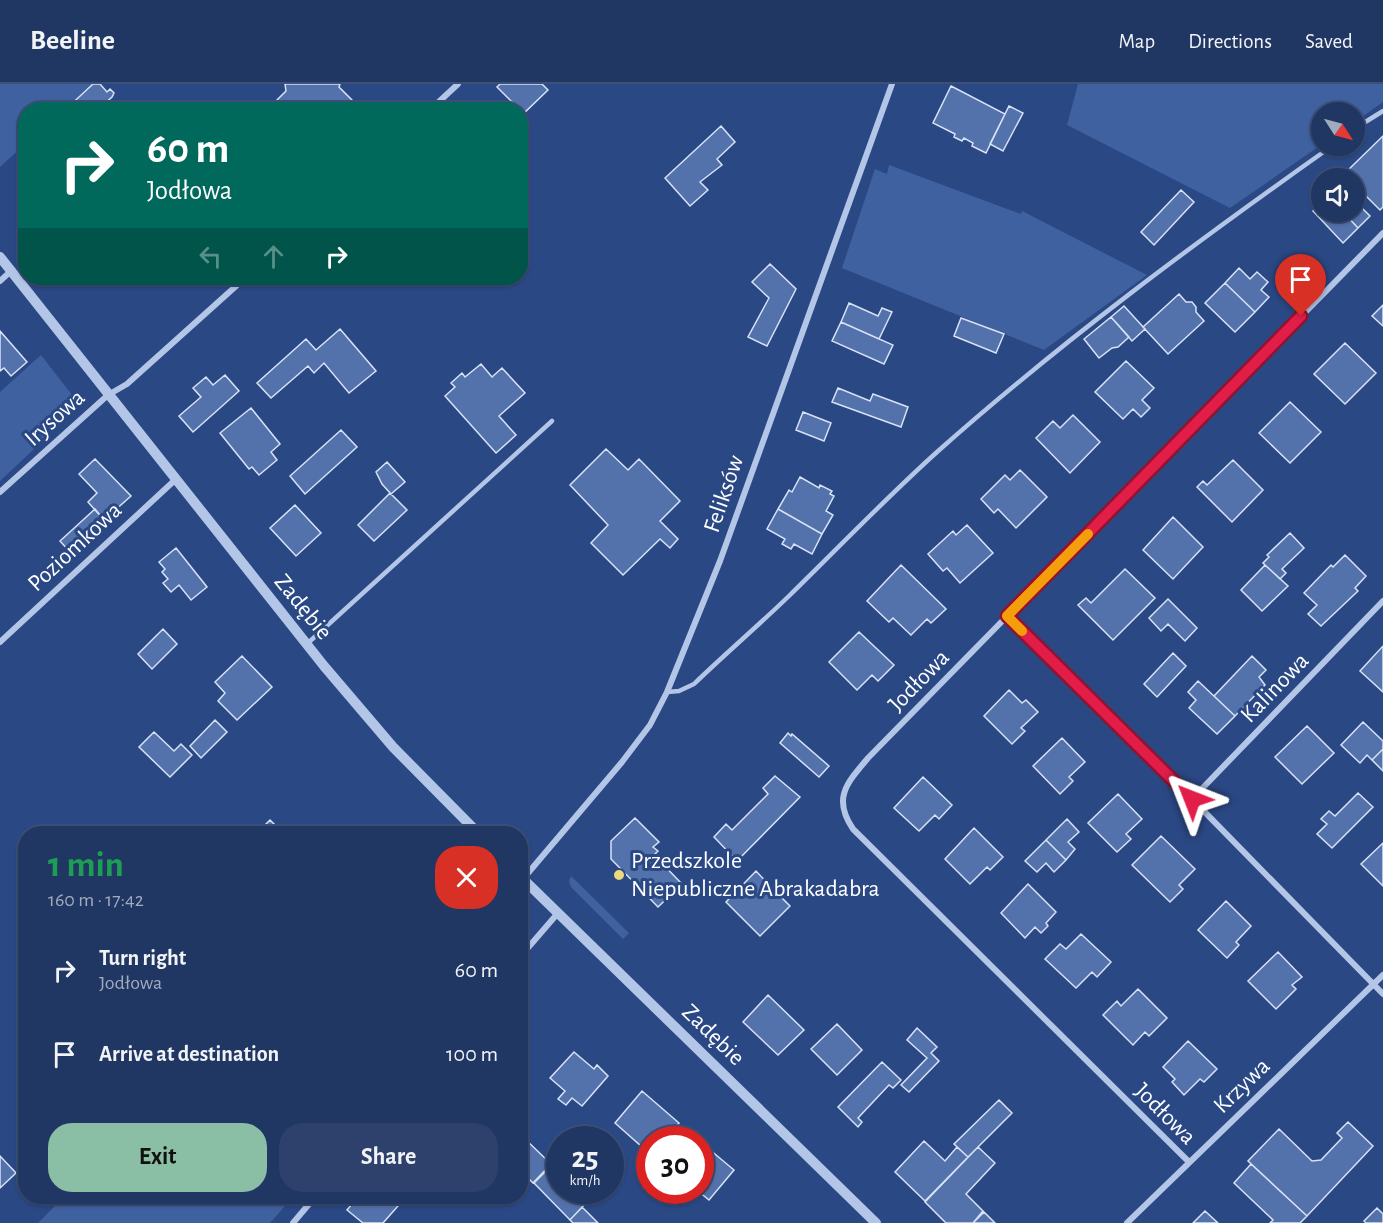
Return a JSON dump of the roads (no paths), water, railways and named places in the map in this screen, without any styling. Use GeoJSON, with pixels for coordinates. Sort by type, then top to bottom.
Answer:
{"type":"FeatureCollection","features":[{"type":"Feature","properties":{"kind":"street"},"geometry":{"type":"LineString","coordinates":[[439,102],[458,84]]}},
{"type":"Feature","properties":{"kind":"street","name":"Feliksów"},"geometry":{"type":"LineString","coordinates":[[528,871],[622,762],[650,725],[667,692],[720,561],[892,84]]}},
{"type":"Feature","properties":{"kind":"street","name":"Jodłowa"},"geometry":{"type":"LineString","coordinates":[[1189,1162],[853,829],[846,818],[842,800],[845,787],[854,775],[1383,233]]}},
{"type":"Feature","properties":{"kind":"street","name":"Zadębie"},"geometry":{"type":"LineString","coordinates":[[0,257],[18,279]]}},
{"type":"Feature","properties":{"kind":"street"},"geometry":{"type":"LineString","coordinates":[[0,281],[11,270]]}},
{"type":"Feature","properties":{"kind":"street","name":"Zadębie"},"geometry":{"type":"LineString","coordinates":[[23,285],[307,645],[393,747],[471,826]]}},
{"type":"Feature","properties":{"kind":"street"},"geometry":{"type":"LineString","coordinates":[[108,395],[127,384],[237,285]]}},
{"type":"Feature","properties":{"kind":"street","name":"Irysowa"},"geometry":{"type":"LineString","coordinates":[[0,492],[108,395]]}},
{"type":"Feature","properties":{"kind":"street","name":"Poziomkowa"},"geometry":{"type":"LineString","coordinates":[[0,642],[175,480]]}},
{"type":"Feature","properties":{"kind":"street","name":"Kalinowa"},"geometry":{"type":"LineString","coordinates":[[1192,799],[1383,601]]}},
{"type":"Feature","properties":{"kind":"street"},"geometry":{"type":"LineString","coordinates":[[1007,616],[1192,799],[1383,994]]}},
{"type":"Feature","properties":{"kind":"street","name":"Zadębie"},"geometry":{"type":"LineString","coordinates":[[528,884],[876,1223]]}},
{"type":"Feature","properties":{"kind":"street"},"geometry":{"type":"LineString","coordinates":[[528,948],[558,913]]}},
{"type":"Feature","properties":{"kind":"street","name":"Krzywa"},"geometry":{"type":"LineString","coordinates":[[1127,1223],[1383,975]]}},
{"type":"Feature","properties":{"kind":"street"},"geometry":{"type":"LineString","coordinates":[[293,1223],[309,1204]]}},
{"type":"Feature","properties":{"kind":"lane"},"geometry":{"type":"LineString","coordinates":[[1365,122],[1383,111]]}},
{"type":"Feature","properties":{"kind":"lane"},"geometry":{"type":"LineString","coordinates":[[667,692],[679,692],[694,684],[779,606],[841,543],[938,452],[1056,351],[1202,239],[1318,156]]}},
{"type":"Feature","properties":{"kind":"lane"},"geometry":{"type":"LineString","coordinates":[[307,645],[552,421]]}},
{"type":"Feature","properties":{"kind":"place","name":"Przedszkole Niepubliczne Abrakadabra"},"geometry":{"type":"Point","coordinates":[619,875]}}]}
